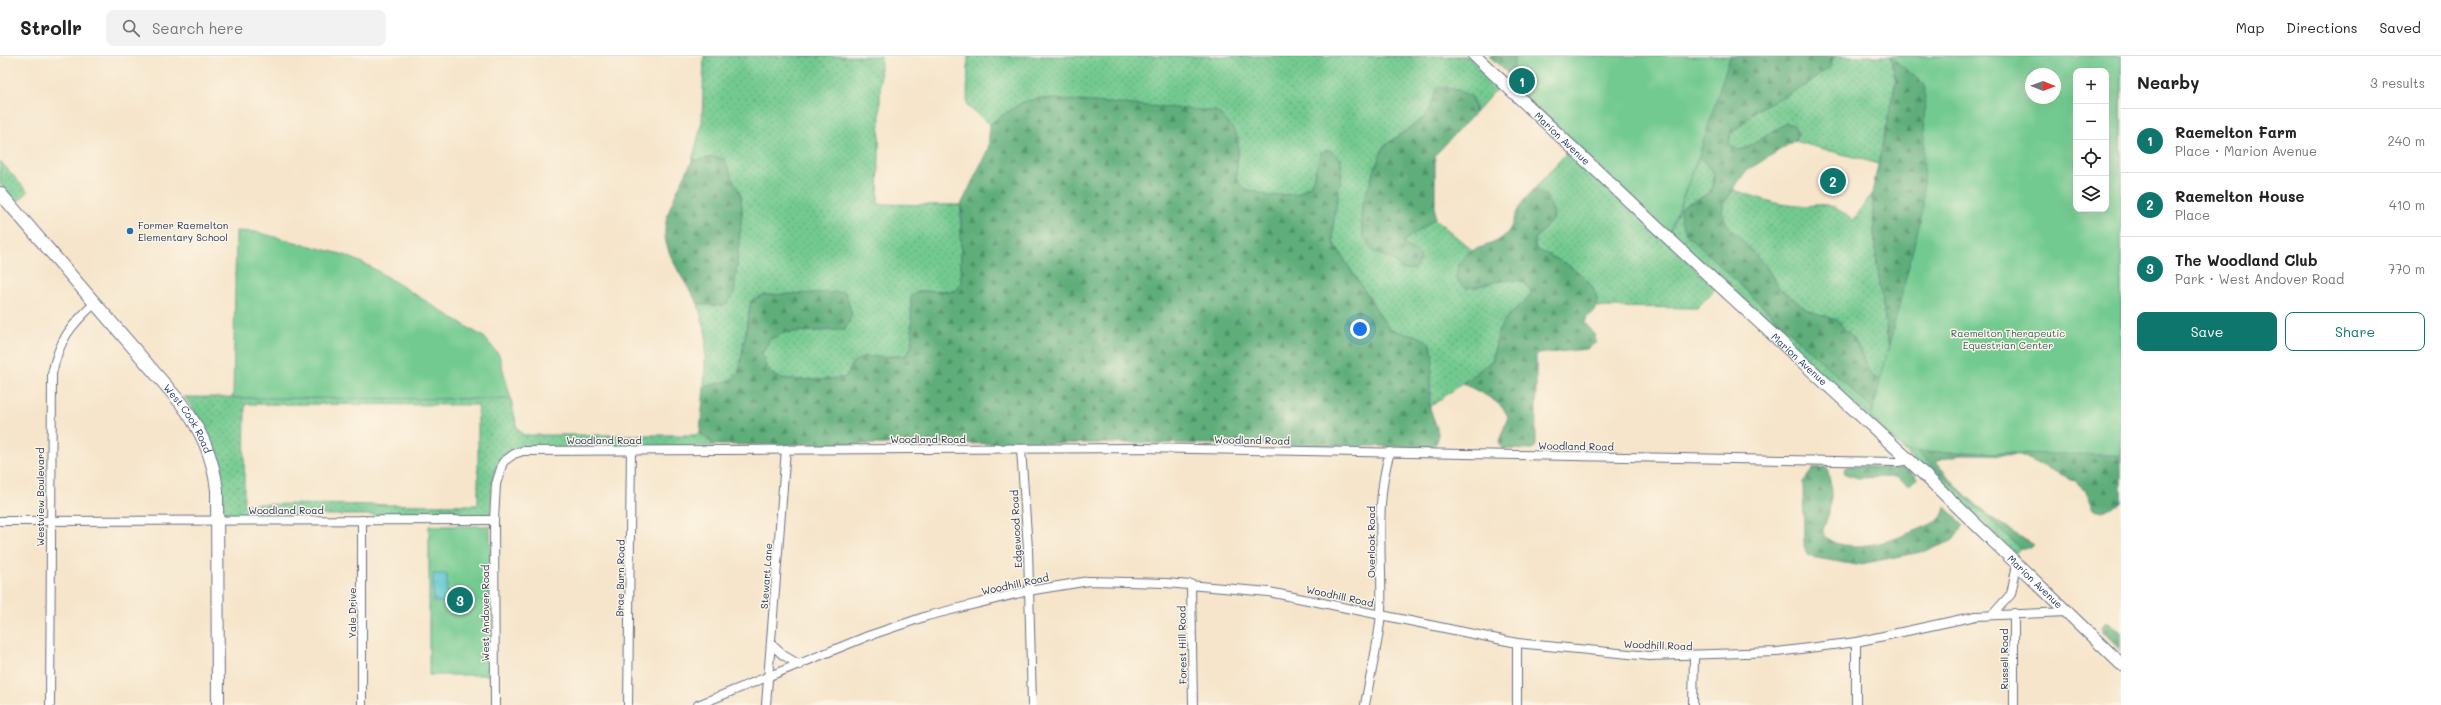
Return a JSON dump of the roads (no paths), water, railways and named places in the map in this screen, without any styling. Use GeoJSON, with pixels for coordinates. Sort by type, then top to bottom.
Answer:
{"type":"FeatureCollection","features":[{"type":"Feature","properties":{"kind":"street","name":"Marion Avenue"},"geometry":{"type":"LineString","coordinates":[[1475,56],[1692,260],[1910,460],[2121,664]]}},
{"type":"Feature","properties":{"kind":"street","name":"West Cook Road"},"geometry":{"type":"LineString","coordinates":[[2,200],[95,303],[180,402],[198,426],[209,450],[215,474],[217,520],[218,705]]}},
{"type":"Feature","properties":{"kind":"street","name":"Westview Boulevard"},"geometry":{"type":"LineString","coordinates":[[50,705],[50,390],[55,358],[66,333],[95,303]]}},
{"type":"Feature","properties":{"kind":"street","name":"Stewart Lane"},"geometry":{"type":"LineString","coordinates":[[766,705],[786,449]]}},
{"type":"Feature","properties":{"kind":"street","name":"Woodland Road"},"geometry":{"type":"LineString","coordinates":[[0,521],[494,520],[498,474],[503,462],[514,454],[534,450],[1021,449],[1390,452],[1807,461],[1898,462],[1910,460]]}},
{"type":"Feature","properties":{"kind":"street","name":"Edgewood Road"},"geometry":{"type":"LineString","coordinates":[[1021,449],[1028,548],[1032,705]]}},
{"type":"Feature","properties":{"kind":"street","name":"Brae Burn Road"},"geometry":{"type":"LineString","coordinates":[[628,705],[631,450]]}},
{"type":"Feature","properties":{"kind":"street","name":"Overlook Road"},"geometry":{"type":"LineString","coordinates":[[1365,705],[1380,614],[1382,488],[1390,452]]}},
{"type":"Feature","properties":{"kind":"street","name":"Yale Drive"},"geometry":{"type":"LineString","coordinates":[[362,520],[362,705]]}},
{"type":"Feature","properties":{"kind":"street","name":"West Andover Road"},"geometry":{"type":"LineString","coordinates":[[494,520],[495,705]]}},
{"type":"Feature","properties":{"kind":"street"},"geometry":{"type":"LineString","coordinates":[[1993,614],[2003,606],[2011,594],[2017,564]]}},
{"type":"Feature","properties":{"kind":"street","name":"Woodhill Road"},"geometry":{"type":"LineString","coordinates":[[698,705],[769,678],[901,624],[949,609],[1028,591],[1073,583],[1102,580],[1191,584],[1282,594],[1517,644],[1598,653],[1694,657],[1777,652],[1856,642],[1954,620],[1993,614],[2067,612]]}},
{"type":"Feature","properties":{"kind":"street","name":"Forest Hill Road"},"geometry":{"type":"LineString","coordinates":[[1191,584],[1193,705]]}},
{"type":"Feature","properties":{"kind":"street","name":"Russell Road"},"geometry":{"type":"LineString","coordinates":[[2014,613],[2014,705]]}},
{"type":"Feature","properties":{"kind":"street"},"geometry":{"type":"LineString","coordinates":[[1856,642],[1856,705]]}},
{"type":"Feature","properties":{"kind":"street"},"geometry":{"type":"LineString","coordinates":[[771,644],[783,656],[800,665]]}},
{"type":"Feature","properties":{"kind":"street"},"geometry":{"type":"LineString","coordinates":[[1517,644],[1517,705]]}},
{"type":"Feature","properties":{"kind":"street"},"geometry":{"type":"LineString","coordinates":[[1693,705],[1694,657]]}},
{"type":"Feature","properties":{"kind":"water"},"geometry":{"type":"Polygon","coordinates":[[[433,574],[447,574],[447,602],[433,602],[433,574]]]}},
{"type":"Feature","properties":{"kind":"place","name":"Raemelton Farm"},"geometry":{"type":"Point","coordinates":[1522,81]}},
{"type":"Feature","properties":{"kind":"place","name":"Raemelton House"},"geometry":{"type":"Point","coordinates":[1833,181]}},
{"type":"Feature","properties":{"kind":"place","name":"Former Raemelton Elementary School"},"geometry":{"type":"Point","coordinates":[130,231]}},
{"type":"Feature","properties":{"kind":"place","name":"The Woodland Club"},"geometry":{"type":"Point","coordinates":[460,600]}},
{"type":"Feature","properties":{"kind":"park label","name":"Raemelton Therapeutic Equestrian Center"},"geometry":{"type":"Point","coordinates":[2008,338]}}]}
